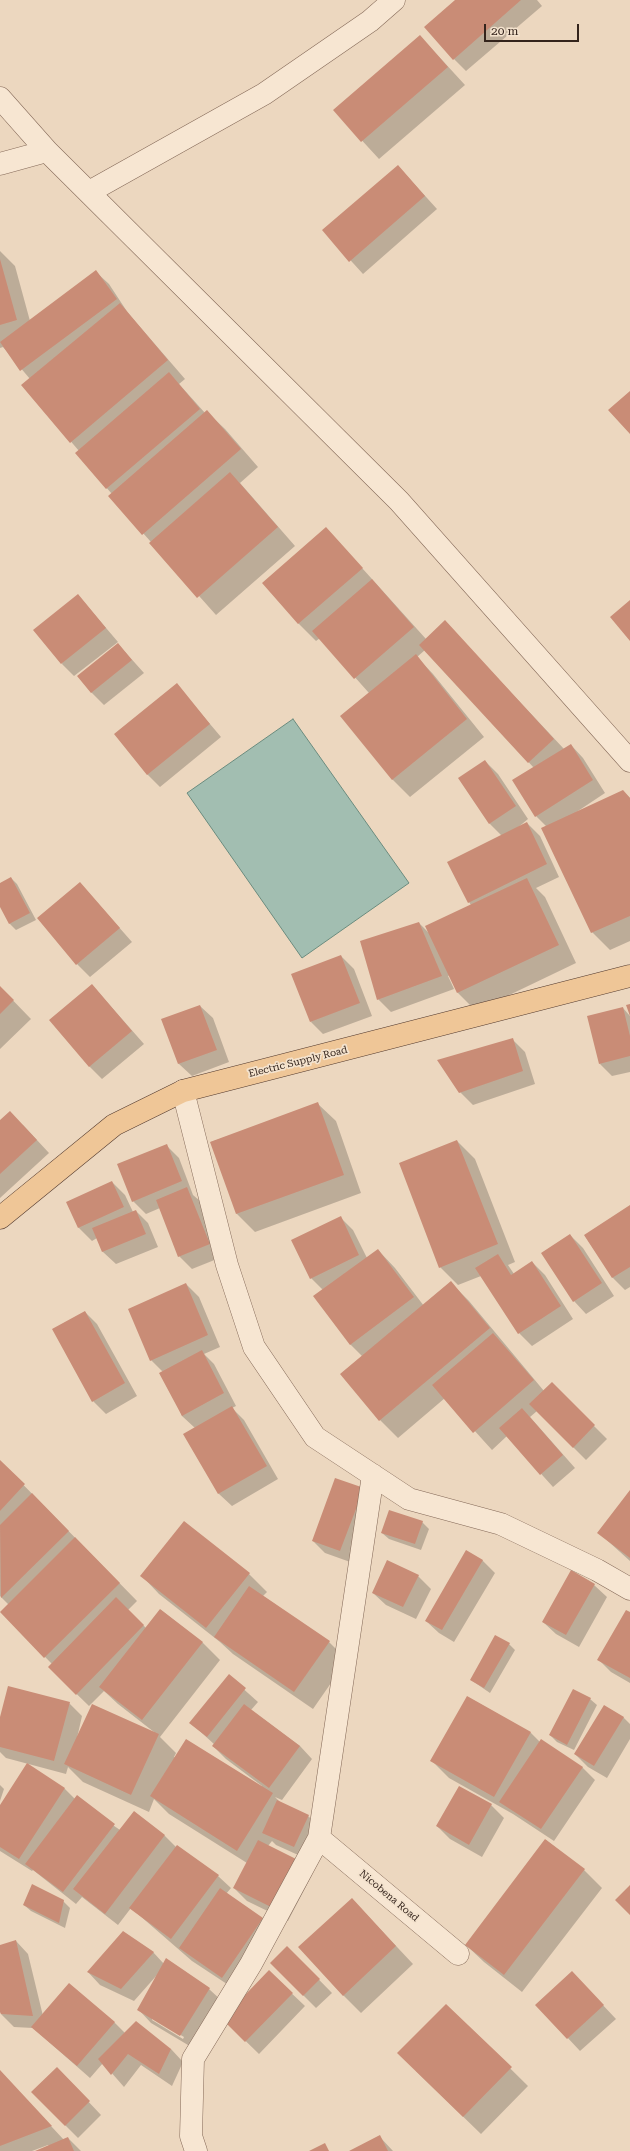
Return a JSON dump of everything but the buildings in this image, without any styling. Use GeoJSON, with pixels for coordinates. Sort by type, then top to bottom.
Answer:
{"type":"FeatureCollection","features":[{"type":"Feature","properties":{"kind":"main road","name":"Electric Supply Road"},"geometry":{"type":"LineString","coordinates":[[0,1218],[114,1125],[183,1091],[630,976]]}},
{"type":"Feature","properties":{"kind":"street"},"geometry":{"type":"LineString","coordinates":[[89,192],[264,94],[370,21],[394,0]]}},
{"type":"Feature","properties":{"kind":"street"},"geometry":{"type":"LineString","coordinates":[[0,98],[47,151],[399,501],[630,761]]}},
{"type":"Feature","properties":{"kind":"street"},"geometry":{"type":"LineString","coordinates":[[0,164],[47,151]]}},
{"type":"Feature","properties":{"kind":"street"},"geometry":{"type":"LineString","coordinates":[[183,1091],[228,1265],[254,1347],[315,1437],[409,1499],[502,1524],[597,1570],[630,1589]]}},
{"type":"Feature","properties":{"kind":"street"},"geometry":{"type":"LineString","coordinates":[[196,2151],[191,2136],[193,2059],[251,1964],[319,1838],[373,1475]]}},
{"type":"Feature","properties":{"kind":"street","name":"Nicobena Road"},"geometry":{"type":"LineString","coordinates":[[319,1838],[458,1954]]}},
{"type":"Feature","properties":{"kind":"shaded area"},"geometry":{"type":"Polygon","coordinates":[[[293,719],[409,883],[302,958],[187,793],[293,719]]]}}]}
